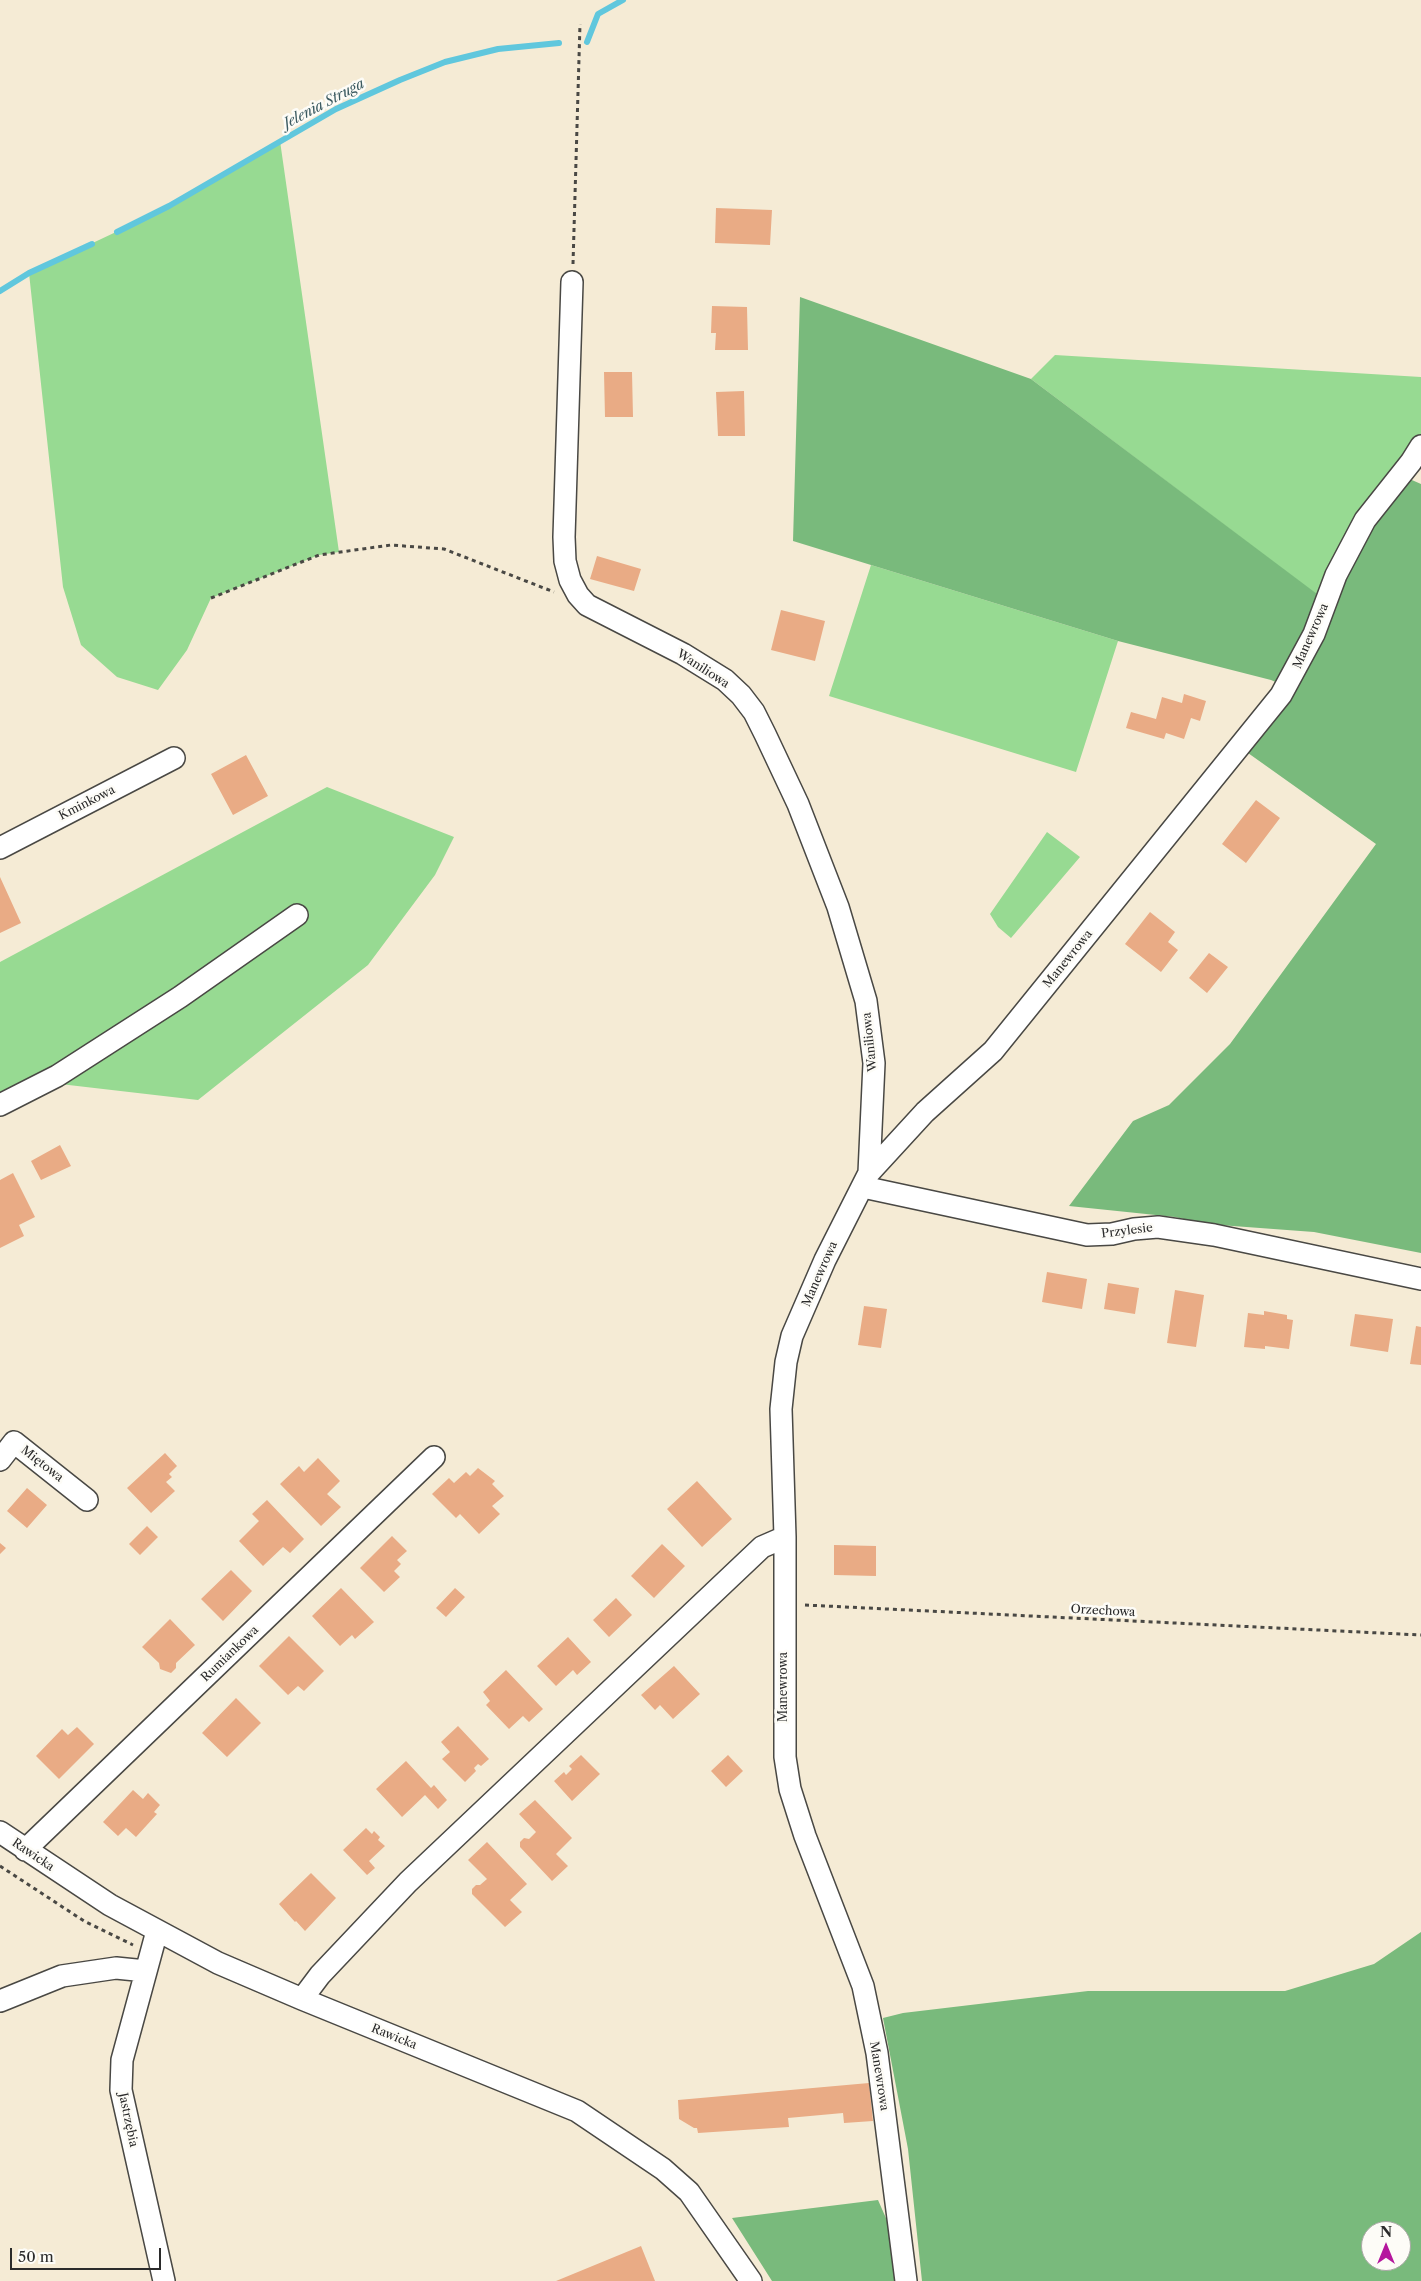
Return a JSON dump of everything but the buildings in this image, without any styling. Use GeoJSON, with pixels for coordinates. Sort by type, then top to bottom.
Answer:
{"type":"FeatureCollection","features":[{"type":"Feature","properties":{"kind":"street","name":"Waniliowa"},"geometry":{"type":"LineString","coordinates":[[572,282],[564,538],[565,561],[570,580],[578,595],[587,605],[683,654],[725,680],[741,695],[754,712],[766,734],[798,804],[838,907],[866,1001],[874,1063],[866,1180]]}},
{"type":"Feature","properties":{"kind":"street","name":"Manewrowa"},"geometry":{"type":"LineString","coordinates":[[906,2281],[879,2072],[863,1986],[805,1836],[789,1782],[784,1741],[785,1537],[781,1409],[786,1362],[792,1336],[825,1260],[866,1180],[925,1112],[993,1052],[1281,695],[1314,634],[1336,575],[1364,520],[1412,462],[1421,446]]}},
{"type":"Feature","properties":{"kind":"street","name":"Kminkowa"},"geometry":{"type":"LineString","coordinates":[[0,848],[174,758]]}},
{"type":"Feature","properties":{"kind":"street"},"geometry":{"type":"LineString","coordinates":[[0,1105],[57,1076],[180,997],[297,915]]}},
{"type":"Feature","properties":{"kind":"street","name":"Przylesie"},"geometry":{"type":"LineString","coordinates":[[866,1180],[1087,1235],[1112,1234],[1134,1229],[1158,1227],[1214,1235],[1421,1279]]}},
{"type":"Feature","properties":{"kind":"street","name":"Miętowa"},"geometry":{"type":"LineString","coordinates":[[0,1460],[14,1442],[87,1500]]}},
{"type":"Feature","properties":{"kind":"street","name":"Rumiankowa"},"geometry":{"type":"LineString","coordinates":[[25,1850],[434,1457]]}},
{"type":"Feature","properties":{"kind":"street"},"geometry":{"type":"LineString","coordinates":[[302,1999],[327,1968],[437,1855],[762,1546],[785,1537]]}},
{"type":"Feature","properties":{"kind":"street","name":"Rawicka"},"geometry":{"type":"LineString","coordinates":[[0,1832],[110,1905],[218,1963],[577,2110],[663,2169],[689,2192],[751,2281]]}},
{"type":"Feature","properties":{"kind":"street","name":"Jastrzębia"},"geometry":{"type":"LineString","coordinates":[[157,1931],[122,2060],[121,2090],[164,2281]]}},
{"type":"Feature","properties":{"kind":"street"},"geometry":{"type":"LineString","coordinates":[[0,2001],[62,1976],[148,1962]]}},
{"type":"Feature","properties":{"kind":"path"},"geometry":{"type":"LineString","coordinates":[[572,282],[580,24]]}},
{"type":"Feature","properties":{"kind":"path"},"geometry":{"type":"LineString","coordinates":[[211,598],[319,555],[391,544],[444,549],[587,605]]}},
{"type":"Feature","properties":{"kind":"path","name":"Orzechowa"},"geometry":{"type":"LineString","coordinates":[[785,1604],[1421,1635]]}},
{"type":"Feature","properties":{"kind":"path"},"geometry":{"type":"LineString","coordinates":[[0,1866],[148,1962]]}},
{"type":"Feature","properties":{"kind":"green space"},"geometry":{"type":"Polygon","coordinates":[[[280,141],[339,552],[319,555],[211,598],[187,650],[158,690],[117,677],[81,645],[63,587],[29,273],[169,207],[280,141]]]}},
{"type":"Feature","properties":{"kind":"green space"},"geometry":{"type":"Polygon","coordinates":[[[800,297],[1031,379],[1325,600],[1405,477],[1421,484],[1421,1253],[1314,1232],[1206,1224],[1175,1217],[1069,1206],[1133,1121],[1169,1105],[1230,1044],[1376,844],[1248,753],[1296,691],[1271,680],[1118,641],[793,541],[800,297]]]}},
{"type":"Feature","properties":{"kind":"green space"},"geometry":{"type":"Polygon","coordinates":[[[1055,355],[1421,377],[1421,450],[1325,601],[1031,379],[1055,355]]]}},
{"type":"Feature","properties":{"kind":"green space"},"geometry":{"type":"Polygon","coordinates":[[[871,565],[1118,641],[1076,772],[829,696],[871,565]]]}},
{"type":"Feature","properties":{"kind":"green space"},"geometry":{"type":"Polygon","coordinates":[[[327,787],[454,837],[435,875],[368,965],[198,1100],[60,1084],[0,1105],[0,962],[327,787]]]}},
{"type":"Feature","properties":{"kind":"green space"},"geometry":{"type":"Polygon","coordinates":[[[1047,832],[1080,857],[1011,938],[998,927],[990,914],[1047,832]]]}},
{"type":"Feature","properties":{"kind":"green space"},"geometry":{"type":"Polygon","coordinates":[[[1421,1932],[1421,2281],[922,2281],[908,2149],[883,2018],[903,2013],[1088,1991],[1285,1991],[1374,1964],[1421,1932]]]}},
{"type":"Feature","properties":{"kind":"green space"},"geometry":{"type":"Polygon","coordinates":[[[878,2200],[889,2225],[896,2281],[772,2281],[732,2218],[878,2200]]]}},
{"type":"Feature","properties":{"kind":"waterway","name":"Jelenia Struga"},"geometry":{"type":"LineString","coordinates":[[587,42],[598,14],[623,0]]}},
{"type":"Feature","properties":{"kind":"waterway","name":"Jelenia Struga"},"geometry":{"type":"LineString","coordinates":[[117,232],[169,206],[336,109],[400,80],[445,62],[498,49],[559,43]]}},
{"type":"Feature","properties":{"kind":"waterway","name":"Jelenia Struga"},"geometry":{"type":"LineString","coordinates":[[0,291],[29,273],[92,244]]}}]}
